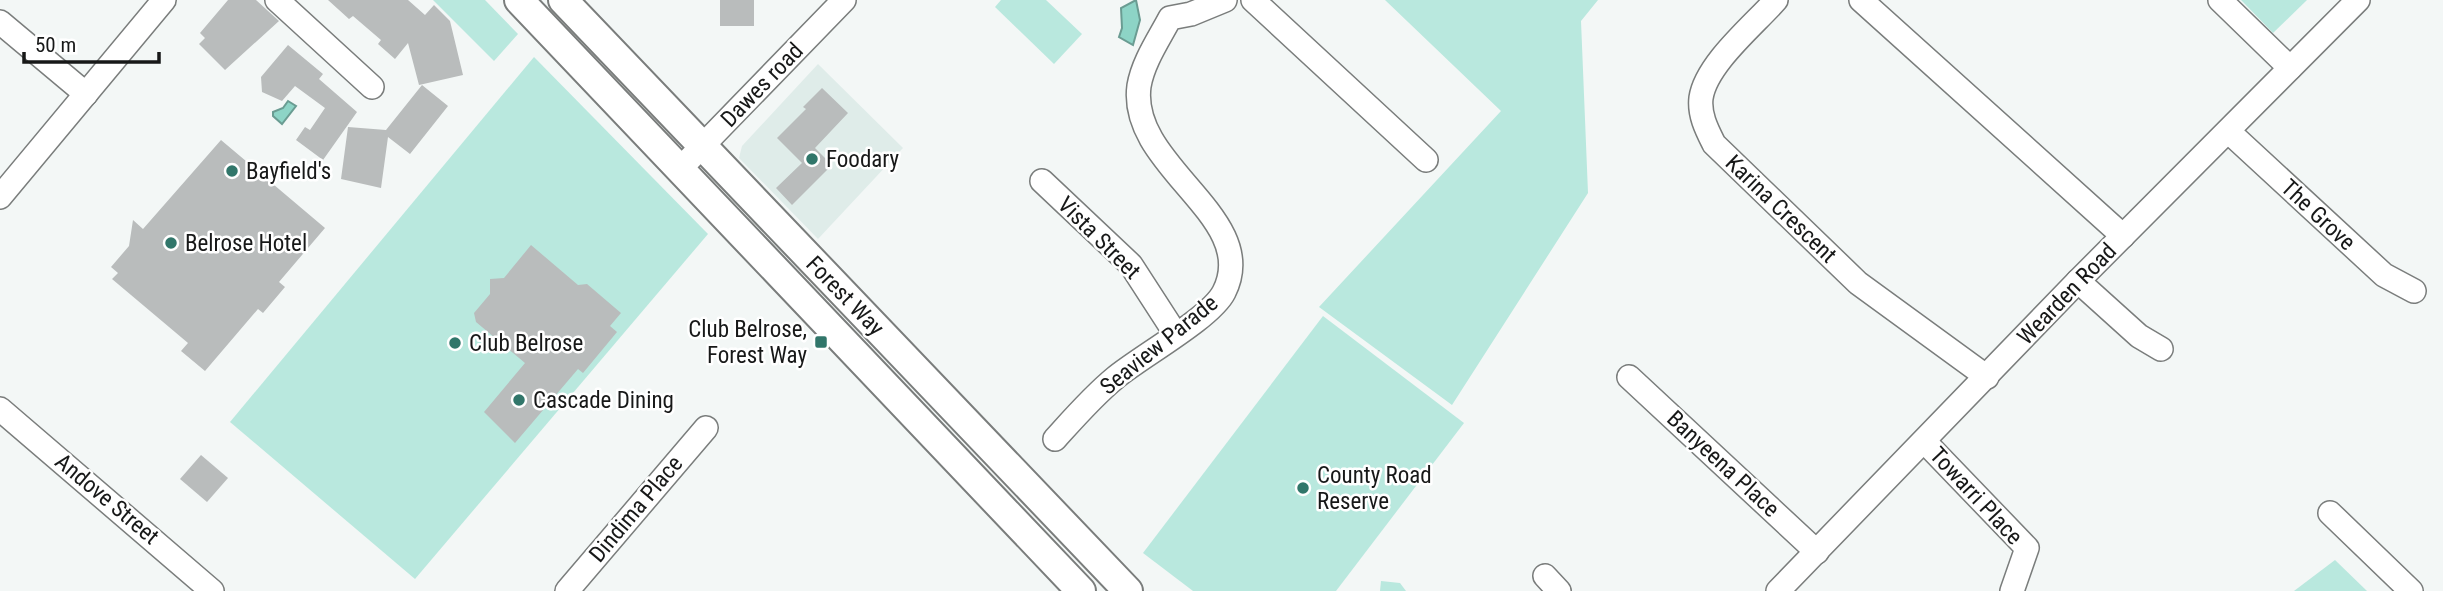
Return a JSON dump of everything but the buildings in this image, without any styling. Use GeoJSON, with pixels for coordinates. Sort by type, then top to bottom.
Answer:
{"type":"FeatureCollection","features":[{"type":"Feature","properties":{"kind":"main road","name":"Forest Way"},"geometry":{"type":"LineString","coordinates":[[519,0],[1081,591]]}},
{"type":"Feature","properties":{"kind":"main road","name":"Forest Way"},"geometry":{"type":"LineString","coordinates":[[563,0],[1128,591]]}},
{"type":"Feature","properties":{"kind":"street"},"geometry":{"type":"LineString","coordinates":[[0,197],[164,0]]}},
{"type":"Feature","properties":{"kind":"street"},"geometry":{"type":"LineString","coordinates":[[277,0],[372,87]]}},
{"type":"Feature","properties":{"kind":"street","name":"Dawes road"},"geometry":{"type":"LineString","coordinates":[[679,170],[844,0]]}},
{"type":"Feature","properties":{"kind":"street","name":"Seaview Parade"},"geometry":{"type":"LineString","coordinates":[[1055,439],[1113,379],[1197,320],[1223,293],[1229,260],[1224,237],[1210,214],[1155,148],[1144,130],[1139,86],[1163,9],[1191,14],[1225,0]]}},
{"type":"Feature","properties":{"kind":"street"},"geometry":{"type":"LineString","coordinates":[[1253,0],[1426,160]]}},
{"type":"Feature","properties":{"kind":"street","name":"Karina Crescent"},"geometry":{"type":"LineString","coordinates":[[1776,0],[1714,67],[1701,97],[1703,121],[1714,144],[1858,283],[1987,377]]}},
{"type":"Feature","properties":{"kind":"street"},"geometry":{"type":"LineString","coordinates":[[1861,0],[2123,236]]}},
{"type":"Feature","properties":{"kind":"street"},"geometry":{"type":"LineString","coordinates":[[2220,0],[2290,68]]}},
{"type":"Feature","properties":{"kind":"street","name":"Wearden Road"},"geometry":{"type":"LineString","coordinates":[[1778,591],[2078,281],[2358,0]]}},
{"type":"Feature","properties":{"kind":"street"},"geometry":{"type":"LineString","coordinates":[[0,22],[86,94]]}},
{"type":"Feature","properties":{"kind":"street","name":"The Grove"},"geometry":{"type":"LineString","coordinates":[[2228,131],[2384,275],[2414,291]]}},
{"type":"Feature","properties":{"kind":"street","name":"Vista Street"},"geometry":{"type":"LineString","coordinates":[[1042,181],[1131,265],[1175,333]]}},
{"type":"Feature","properties":{"kind":"street"},"geometry":{"type":"LineString","coordinates":[[2078,281],[2139,336],[2161,349]]}},
{"type":"Feature","properties":{"kind":"street","name":"Banyeena Place"},"geometry":{"type":"LineString","coordinates":[[1629,377],[1817,551]]}},
{"type":"Feature","properties":{"kind":"street","name":"Andove Street"},"geometry":{"type":"LineString","coordinates":[[0,409],[212,591]]}},
{"type":"Feature","properties":{"kind":"street","name":"Dindima Place"},"geometry":{"type":"LineString","coordinates":[[567,591],[706,428]]}},
{"type":"Feature","properties":{"kind":"street","name":"Towarri Place"},"geometry":{"type":"LineString","coordinates":[[1925,442],[2027,548],[2012,591]]}},
{"type":"Feature","properties":{"kind":"street"},"geometry":{"type":"LineString","coordinates":[[2330,513],[2411,591]]}},
{"type":"Feature","properties":{"kind":"shaded area"},"geometry":{"type":"Polygon","coordinates":[[[433,0],[485,0],[518,34],[494,61],[433,0]]]}},
{"type":"Feature","properties":{"kind":"shaded area"},"geometry":{"type":"Polygon","coordinates":[[[1001,0],[1046,0],[1082,34],[1054,64],[995,7],[1001,0]]]}},
{"type":"Feature","properties":{"kind":"shaded area"},"geometry":{"type":"Polygon","coordinates":[[[1136,0],[1140,20],[1133,45],[1119,37],[1122,28],[1121,8],[1136,0]]]}},
{"type":"Feature","properties":{"kind":"shaded area"},"geometry":{"type":"Polygon","coordinates":[[[1385,0],[1598,0],[1581,21],[1588,193],[1452,405],[1319,307],[1501,111],[1385,0]]]}},
{"type":"Feature","properties":{"kind":"shaded area"},"geometry":{"type":"Polygon","coordinates":[[[2241,0],[2307,0],[2273,33],[2241,0]]]}},
{"type":"Feature","properties":{"kind":"shaded area","name":"Club Belrose"},"geometry":{"type":"Polygon","coordinates":[[[534,57],[708,234],[415,579],[230,422],[534,57]]]}},
{"type":"Feature","properties":{"kind":"shaded area"},"geometry":{"type":"Polygon","coordinates":[[[818,64],[903,148],[818,239],[739,158],[742,146],[818,64]]]}},
{"type":"Feature","properties":{"kind":"shaded area"},"geometry":{"type":"Polygon","coordinates":[[[288,101],[296,106],[282,124],[273,116],[273,112],[283,108],[288,101]]]}},
{"type":"Feature","properties":{"kind":"shaded area","name":"County Road Reserve"},"geometry":{"type":"Polygon","coordinates":[[[1323,316],[1464,423],[1336,591],[1193,591],[1143,553],[1323,316]]]}},
{"type":"Feature","properties":{"kind":"shaded area"},"geometry":{"type":"Polygon","coordinates":[[[2335,560],[2367,591],[2294,591],[2335,560]]]}},
{"type":"Feature","properties":{"kind":"shaded area"},"geometry":{"type":"Polygon","coordinates":[[[1381,581],[1400,583],[1406,591],[1380,591],[1381,581]]]}},
{"type":"Feature","properties":{"kind":"place","name":"Foodary"},"geometry":{"type":"Point","coordinates":[812,159]}},
{"type":"Feature","properties":{"kind":"place","name":"Bayfield's"},"geometry":{"type":"Point","coordinates":[232,171]}},
{"type":"Feature","properties":{"kind":"place","name":"Belrose Hotel"},"geometry":{"type":"Point","coordinates":[171,243]}},
{"type":"Feature","properties":{"kind":"place","name":"Club Belrose, Forest Way"},"geometry":{"type":"Point","coordinates":[821,342]}},
{"type":"Feature","properties":{"kind":"place","name":"Club Belrose"},"geometry":{"type":"Point","coordinates":[455,343]}},
{"type":"Feature","properties":{"kind":"place","name":"Cascade Dining"},"geometry":{"type":"Point","coordinates":[519,400]}},
{"type":"Feature","properties":{"kind":"place","name":"County Road Reserve"},"geometry":{"type":"Point","coordinates":[1303,488]}}]}
